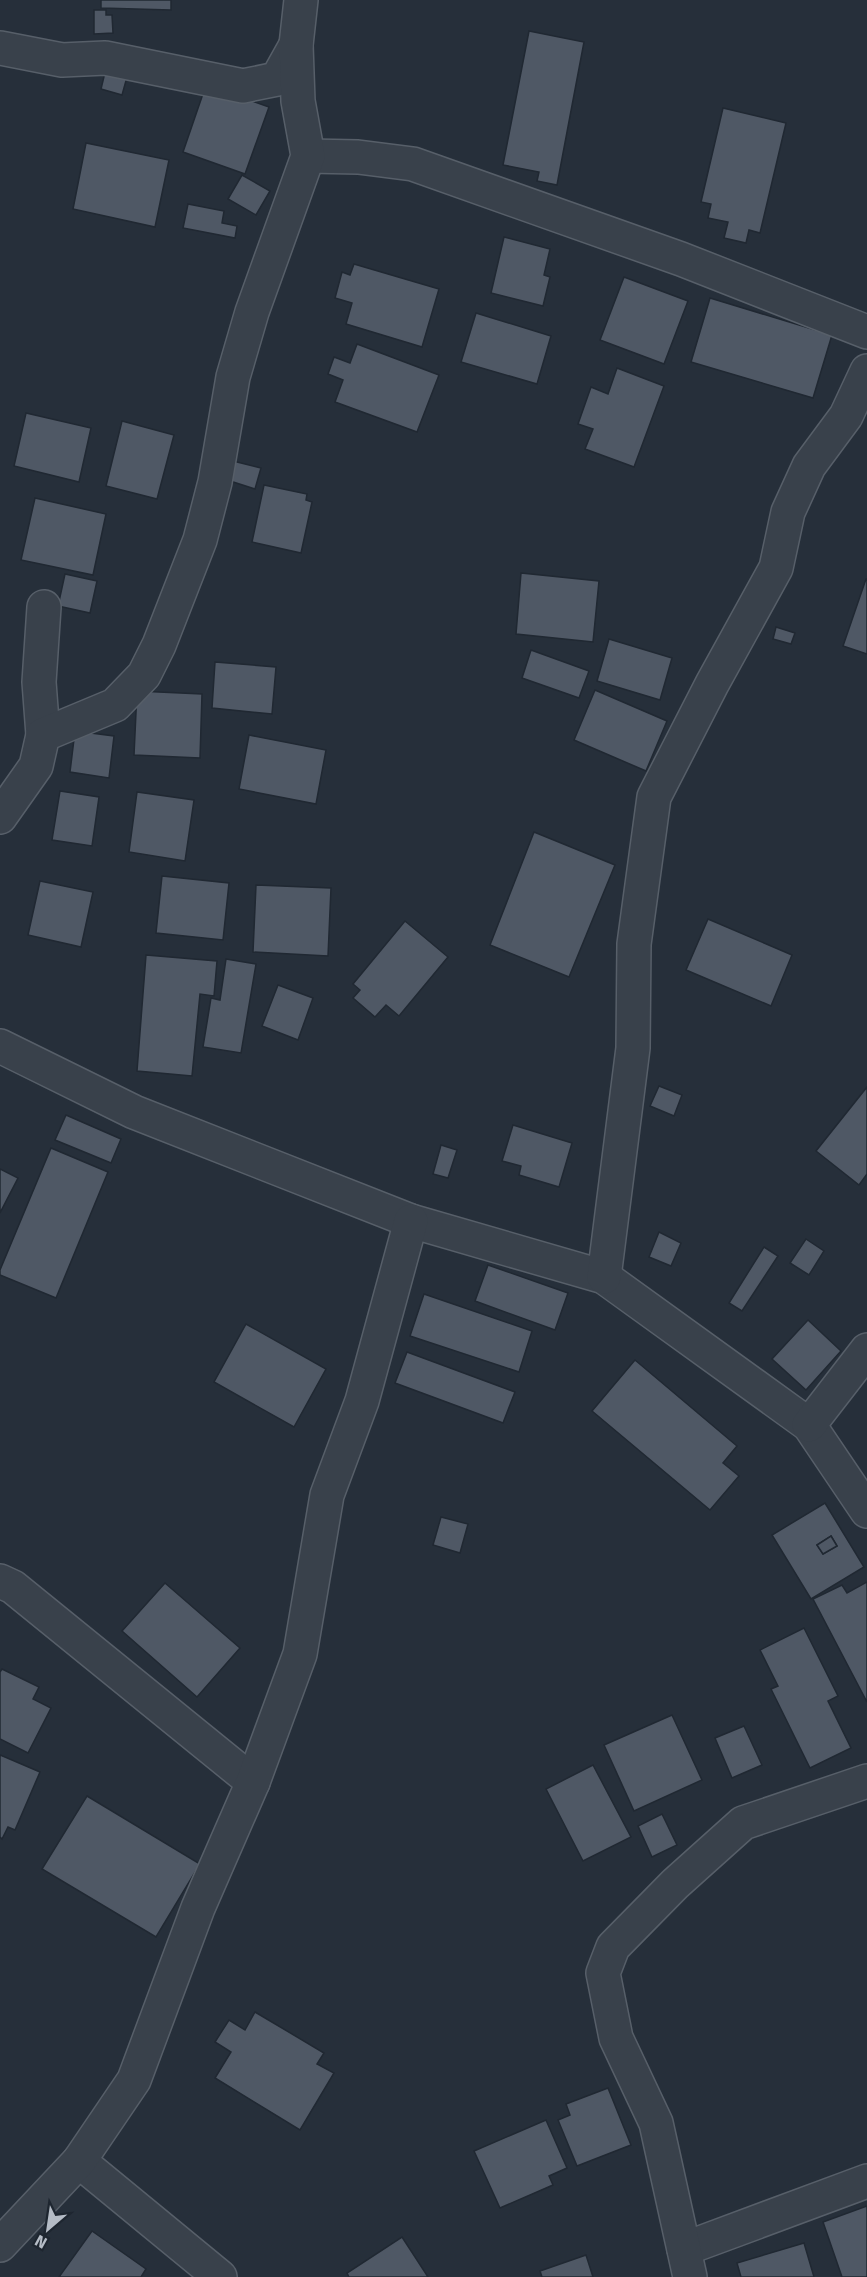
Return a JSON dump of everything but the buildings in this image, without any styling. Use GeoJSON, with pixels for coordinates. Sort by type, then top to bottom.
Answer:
{"type":"FeatureCollection","features":[{"type":"Feature","properties":{"kind":"street"},"geometry":{"type":"LineString","coordinates":[[43,735],[115,705],[144,675],[159,645],[201,540],[215,482],[233,377],[252,312],[308,156],[298,101],[296,45],[301,0]]}},
{"type":"Feature","properties":{"kind":"street"},"geometry":{"type":"LineString","coordinates":[[0,48],[62,60],[105,57],[243,86],[277,79],[296,45]]}},
{"type":"Feature","properties":{"kind":"street"},"geometry":{"type":"LineString","coordinates":[[308,156],[358,157],[413,164],[681,259],[867,332]]}},
{"type":"Feature","properties":{"kind":"street"},"geometry":{"type":"LineString","coordinates":[[604,1277],[633,1048],[634,944],[654,797],[712,684],[776,568],[788,512],[809,466],[846,416],[867,371]]}},
{"type":"Feature","properties":{"kind":"street"},"geometry":{"type":"LineString","coordinates":[[0,817],[36,766],[43,735],[39,682],[44,607]]}},
{"type":"Feature","properties":{"kind":"street"},"geometry":{"type":"LineString","coordinates":[[0,1046],[135,1112],[411,1221],[604,1277],[809,1425],[867,1511]]}},
{"type":"Feature","properties":{"kind":"street"},"geometry":{"type":"LineString","coordinates":[[0,2245],[79,2161],[134,2080],[198,1908],[253,1782],[300,1654],[327,1495],[362,1401],[411,1221]]}},
{"type":"Feature","properties":{"kind":"street"},"geometry":{"type":"LineString","coordinates":[[809,1425],[867,1350]]}},
{"type":"Feature","properties":{"kind":"street"},"geometry":{"type":"LineString","coordinates":[[0,1581],[13,1587],[253,1782]]}},
{"type":"Feature","properties":{"kind":"street"},"geometry":{"type":"LineString","coordinates":[[867,1781],[744,1824],[675,1884],[613,1947],[603,1973],[616,2038],[656,2123],[687,2263],[867,2181]]}},
{"type":"Feature","properties":{"kind":"street"},"geometry":{"type":"LineString","coordinates":[[79,2161],[220,2277]]}}]}
